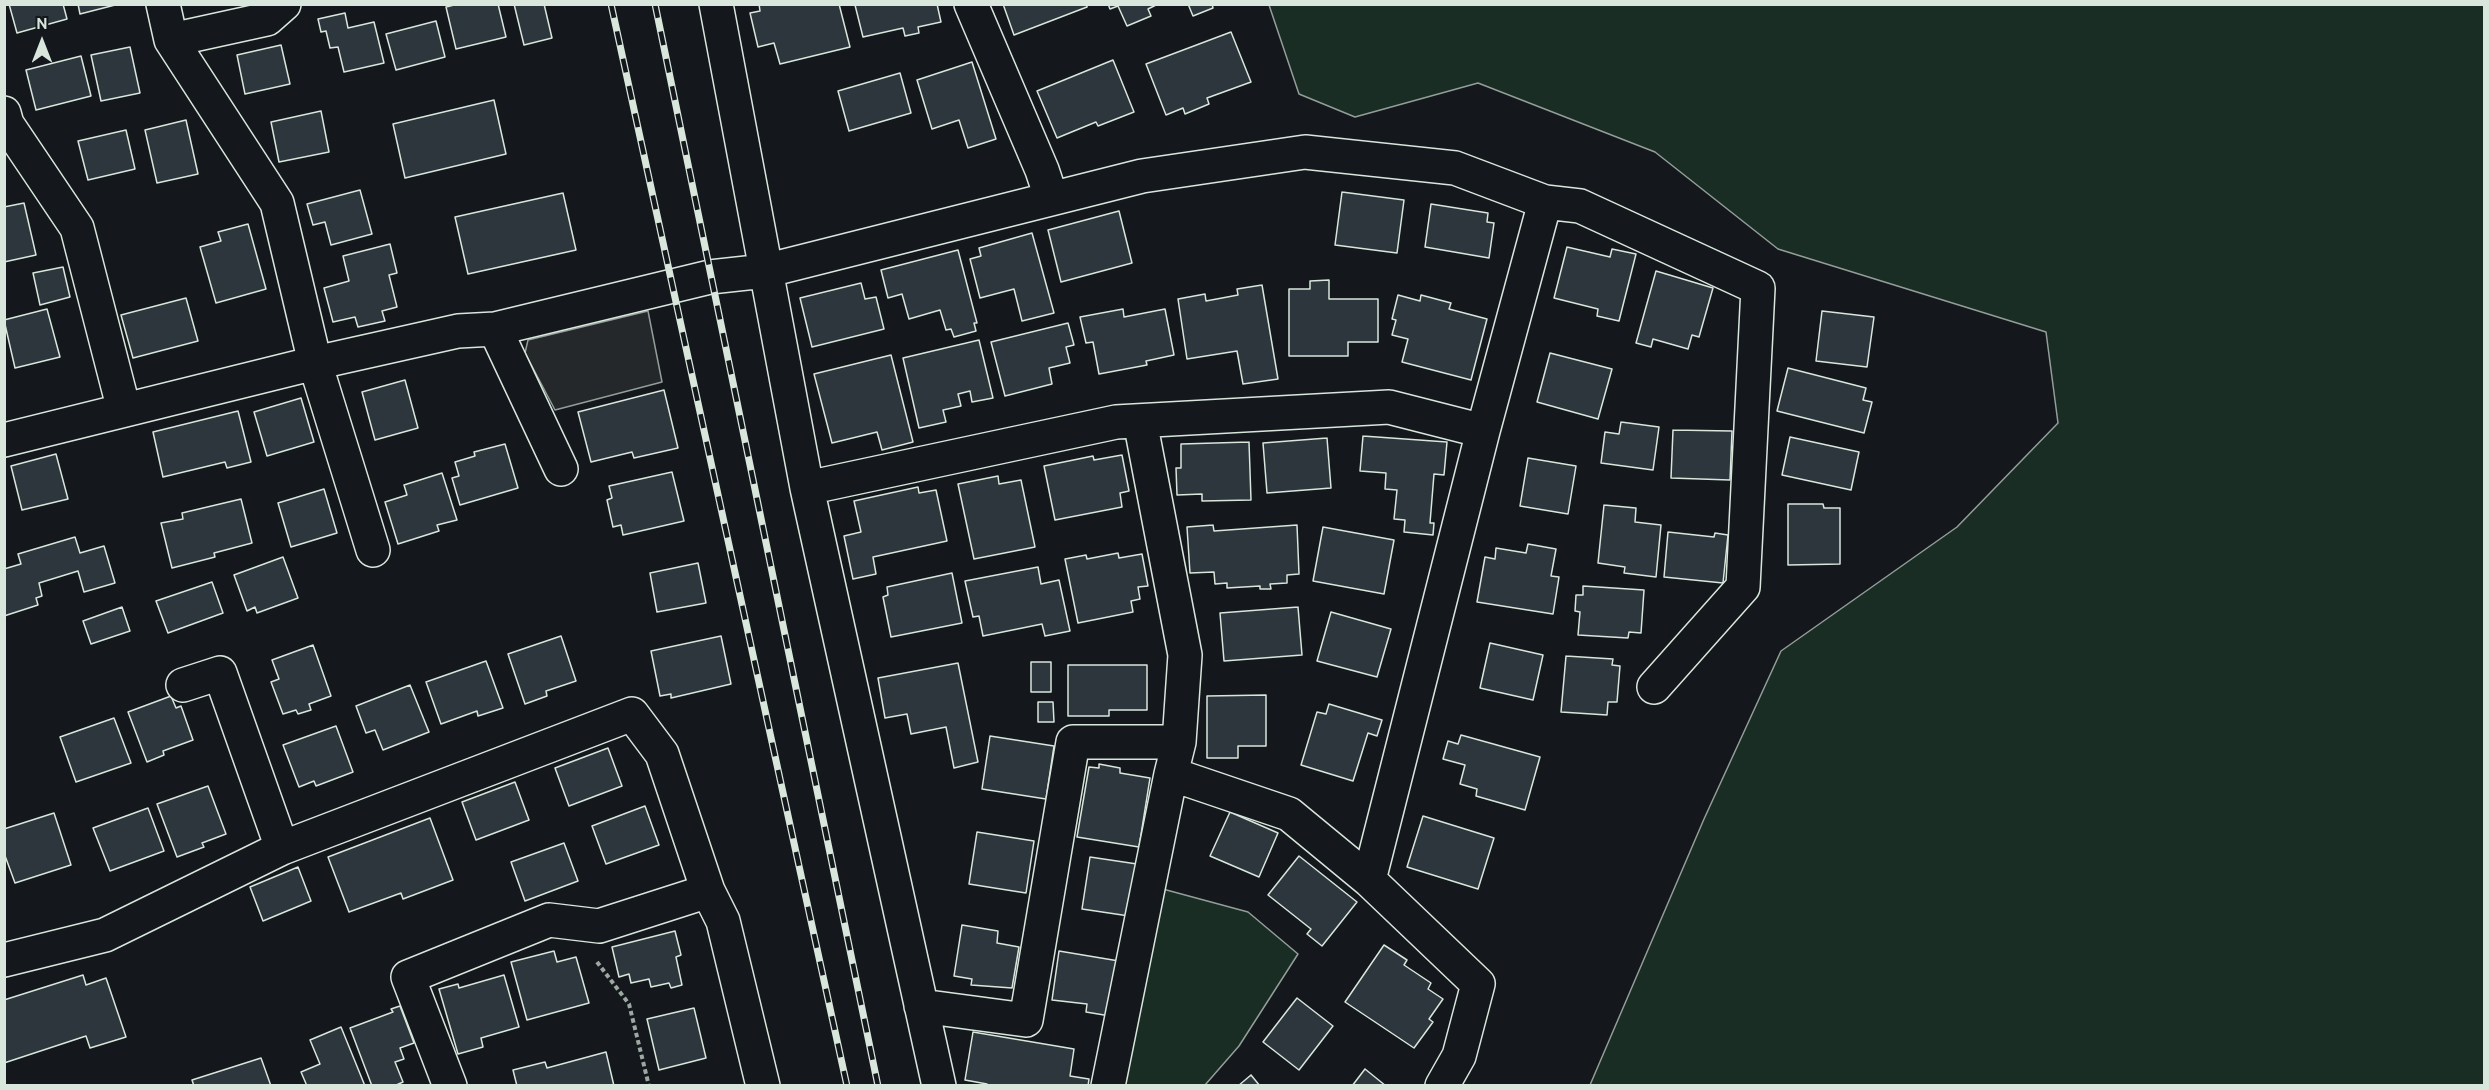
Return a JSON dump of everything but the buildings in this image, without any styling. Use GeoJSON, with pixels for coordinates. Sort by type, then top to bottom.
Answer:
{"type":"FeatureCollection","features":[{"type":"Feature","properties":{"kind":"street"},"geometry":{"type":"LineString","coordinates":[[162,4],[171,40],[277,203],[315,363],[373,550]]}},
{"type":"Feature","properties":{"kind":"street"},"geometry":{"type":"LineString","coordinates":[[171,40],[267,19],[284,4]]}},
{"type":"Feature","properties":{"kind":"street"},"geometry":{"type":"LineString","coordinates":[[716,4],[807,488],[939,1086]]}},
{"type":"Feature","properties":{"kind":"street"},"geometry":{"type":"LineString","coordinates":[[971,4],[1042,170],[1051,197]]}},
{"type":"Feature","properties":{"kind":"street"},"geometry":{"type":"LineString","coordinates":[[4,113],[7,124],[77,228],[124,410]]}},
{"type":"Feature","properties":{"kind":"street"},"geometry":{"type":"LineString","coordinates":[[4,440],[315,363],[458,331],[495,329],[710,277],[765,271],[1051,197],[1142,176],[1305,152],[1455,168],[1545,202],[1580,206],[1758,288],[1743,587],[1654,687]]}},
{"type":"Feature","properties":{"kind":"street"},"geometry":{"type":"LineString","coordinates":[[1369,880],[1483,431],[1545,202]]}},
{"type":"Feature","properties":{"kind":"street"},"geometry":{"type":"LineString","coordinates":[[495,329],[561,469]]}},
{"type":"Feature","properties":{"kind":"street"},"geometry":{"type":"LineString","coordinates":[[807,488],[1116,422],[1389,407],[1483,431]]}},
{"type":"Feature","properties":{"kind":"street"},"geometry":{"type":"LineString","coordinates":[[1108,1086],[1179,742],[1185,655],[1140,421]]}},
{"type":"Feature","properties":{"kind":"street"},"geometry":{"type":"LineString","coordinates":[[183,685],[220,672],[282,848]]}},
{"type":"Feature","properties":{"kind":"street"},"geometry":{"type":"LineString","coordinates":[[4,960],[105,935],[282,848],[632,714],[662,754],[708,891],[723,921],[763,1086]]}},
{"type":"Feature","properties":{"kind":"street"},"geometry":{"type":"LineString","coordinates":[[921,1006],[1026,1020],[1073,742],[1179,742]]}},
{"type":"Feature","properties":{"kind":"street"},"geometry":{"type":"LineString","coordinates":[[1171,774],[1289,814],[1369,880],[1478,984],[1459,1056],[1442,1086]]}},
{"type":"Feature","properties":{"kind":"street"},"geometry":{"type":"LineString","coordinates":[[450,1086],[408,977],[549,920],[599,926],[708,891]]}},
{"type":"Feature","properties":{"kind":"path"},"geometry":{"type":"LineString","coordinates":[[573,923],[580,942],[629,1004],[649,1086]]}},
{"type":"Feature","properties":{"kind":"green space"},"geometry":{"type":"Polygon","coordinates":[[[1269,5],[2484,5],[2484,1085],[1590,1085],[1704,819],[1781,651],[1957,527],[2058,423],[2046,332],[1778,249],[1655,152],[1478,83],[1355,117],[1299,94],[1269,5]]]}},
{"type":"Feature","properties":{"kind":"green space"},"geometry":{"type":"Polygon","coordinates":[[[1148,885],[1248,912],[1298,954],[1239,1046],[1205,1085],[1116,1086],[1148,885]]]}},
{"type":"Feature","properties":{"kind":"shaded area"},"geometry":{"type":"Polygon","coordinates":[[[648,311],[662,382],[555,410],[525,353],[528,340],[648,311]]]}},
{"type":"Feature","properties":{"kind":"railway"},"geometry":{"type":"LineString","coordinates":[[611,4],[847,1086]]}},
{"type":"Feature","properties":{"kind":"railway"},"geometry":{"type":"LineString","coordinates":[[655,4],[878,1086]]}}]}
